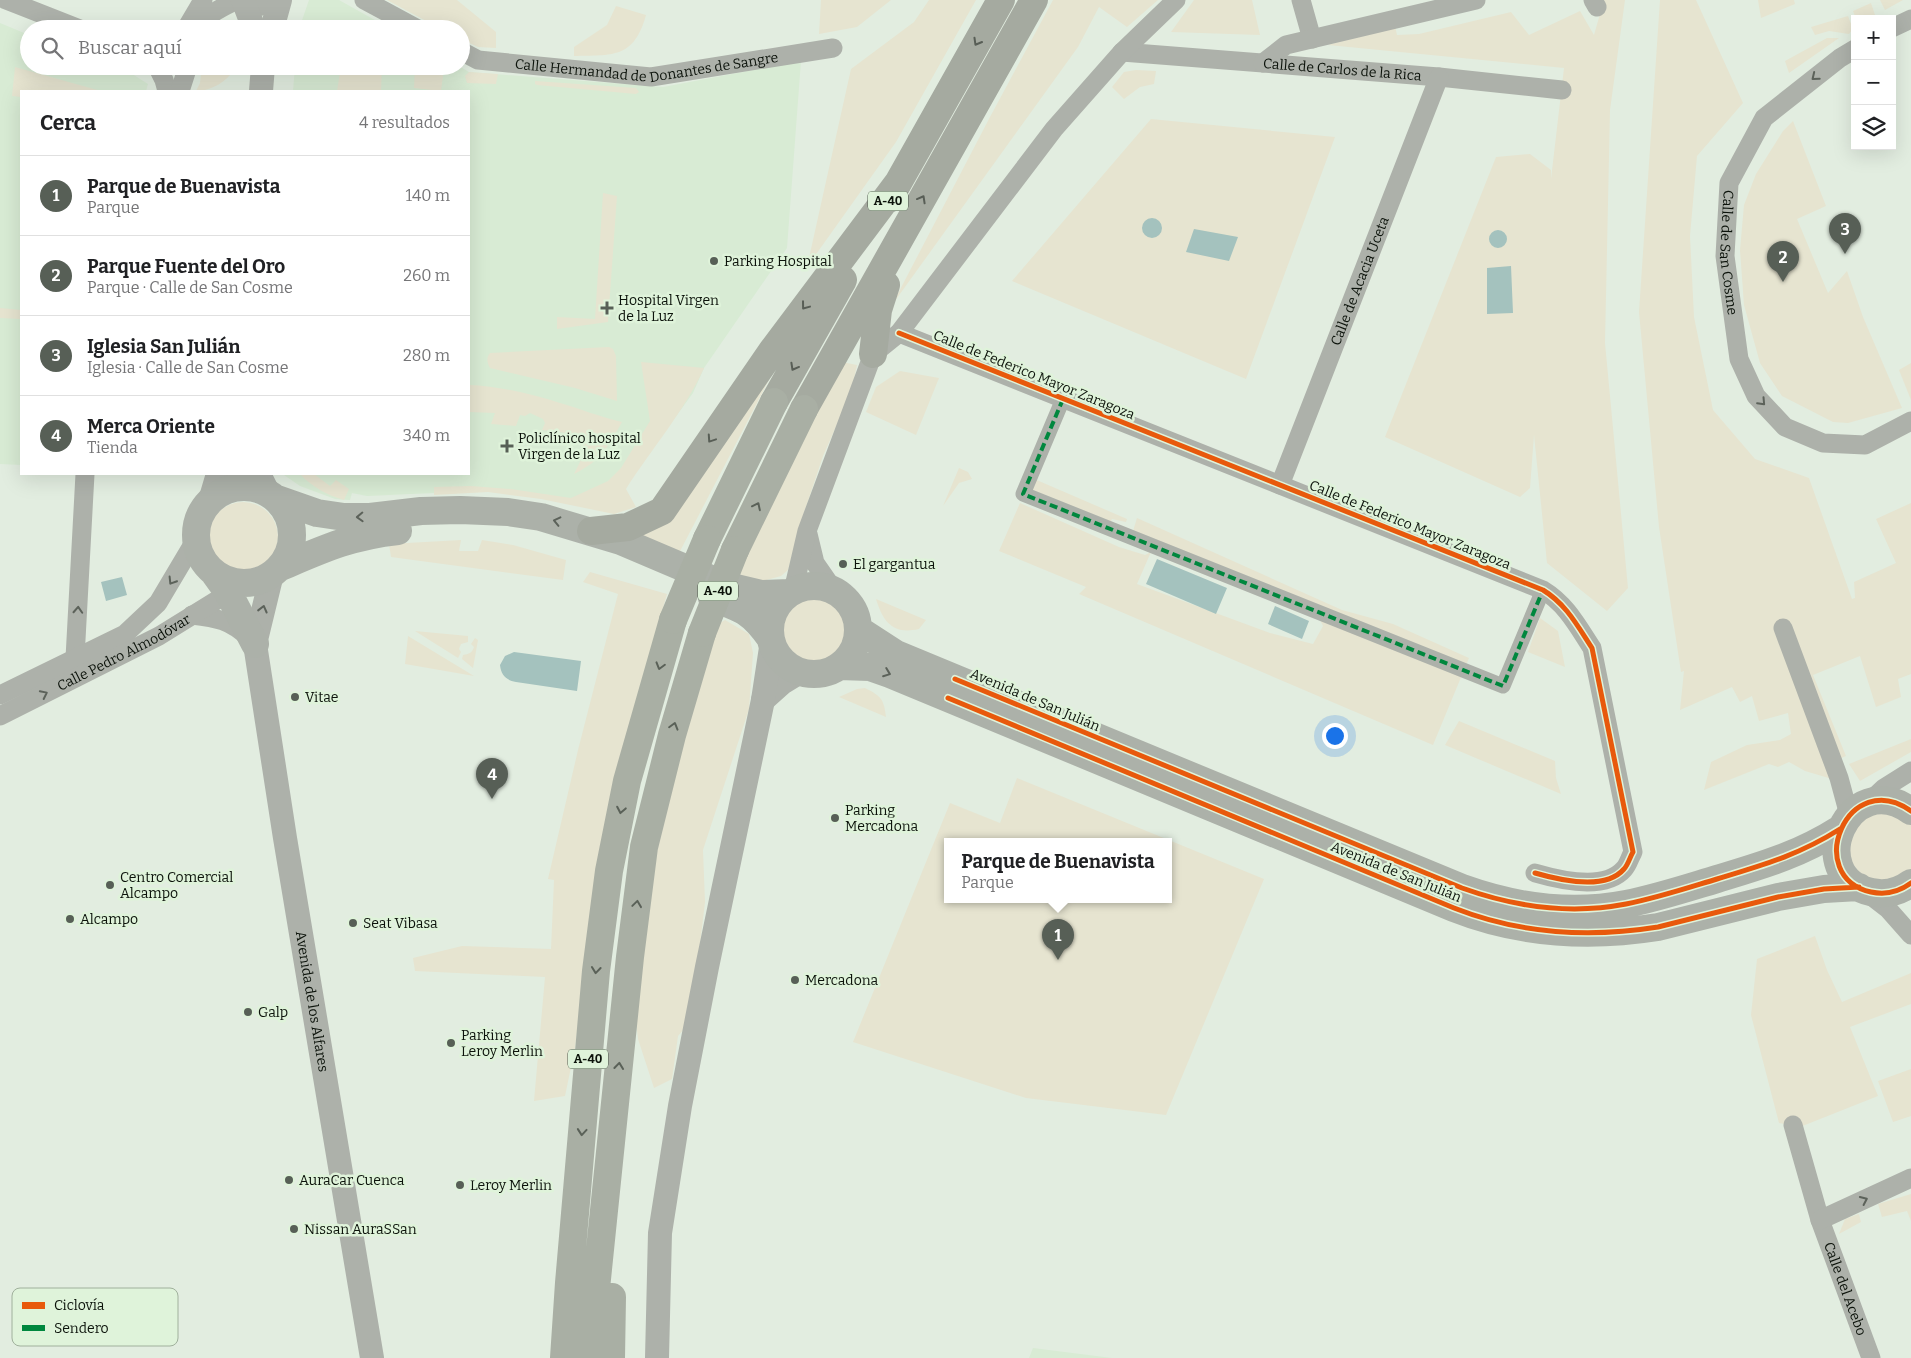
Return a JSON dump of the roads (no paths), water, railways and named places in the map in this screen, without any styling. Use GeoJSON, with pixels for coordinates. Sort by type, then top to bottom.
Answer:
{"type":"FeatureCollection","features":[{"type":"Feature","properties":{"kind":"highway","name":"A-40"},"geometry":{"type":"LineString","coordinates":[[562,1358],[596,971],[609,871],[627,781],[673,620],[707,539],[774,402]]}},
{"type":"Feature","properties":{"kind":"highway","name":"A-40"},"geometry":{"type":"LineString","coordinates":[[591,1358],[614,1106],[644,847],[672,735],[702,633],[735,550],[804,409]]}},
{"type":"Feature","properties":{"kind":"highway"},"geometry":{"type":"LineString","coordinates":[[612,1358],[614,1106]]}},
{"type":"Feature","properties":{"kind":"main road","name":"A-40"},"geometry":{"type":"LineString","coordinates":[[774,402],[1001,0]]}},
{"type":"Feature","properties":{"kind":"main road","name":"A-40"},"geometry":{"type":"LineString","coordinates":[[804,409],[1034,0]]}},
{"type":"Feature","properties":{"kind":"main road"},"geometry":{"type":"LineString","coordinates":[[591,531],[628,527],[662,511],[772,351],[898,183]]}},
{"type":"Feature","properties":{"kind":"main road"},"geometry":{"type":"LineString","coordinates":[[873,354],[878,310],[902,235]]}},
{"type":"Feature","properties":{"kind":"main road"},"geometry":{"type":"LineString","coordinates":[[256,644],[228,583],[202,558],[196,538],[199,518],[210,501],[218,494],[238,487],[268,489],[331,516],[353,517],[421,511],[483,510],[541,518],[621,541],[727,586],[762,594],[792,592]]}},
{"type":"Feature","properties":{"kind":"main road"},"geometry":{"type":"LineString","coordinates":[[268,489],[287,514],[292,532],[290,551],[277,571]]}},
{"type":"Feature","properties":{"kind":"main road"},"geometry":{"type":"LineString","coordinates":[[228,583],[264,580],[277,571],[330,545],[368,535],[446,528],[499,529],[530,534],[583,547],[665,578],[751,614],[771,640],[782,660],[800,672],[816,674],[832,671],[848,658],[855,648],[859,630],[857,618],[852,606],[833,589],[816,585],[804,587],[792,592],[780,601],[773,613],[770,626],[771,640]]}},
{"type":"Feature","properties":{"kind":"main road","name":"Avenida de San Julián"},"geometry":{"type":"LineString","coordinates":[[859,630],[892,652],[922,665],[1462,888],[1517,905],[1563,909],[1590,908],[1625,904],[1651,898],[1781,859],[1808,848],[1852,816]]}},
{"type":"Feature","properties":{"kind":"main road","name":"Avenida de San Julián"},"geometry":{"type":"LineString","coordinates":[[839,666],[870,667],[890,674],[1471,915],[1512,926],[1569,934],[1603,934],[1634,931],[1800,893],[1824,889],[1861,888],[1878,893],[1888,893],[1898,891],[1911,883]]}},
{"type":"Feature","properties":{"kind":"main road"},"geometry":{"type":"LineString","coordinates":[[1861,888],[1846,876],[1839,862],[1836,845],[1852,816],[1881,801],[1907,805]]}},
{"type":"Feature","properties":{"kind":"street"},"geometry":{"type":"LineString","coordinates":[[6,0],[57,20]]}},
{"type":"Feature","properties":{"kind":"street"},"geometry":{"type":"LineString","coordinates":[[191,20],[203,0]]}},
{"type":"Feature","properties":{"kind":"street"},"geometry":{"type":"LineString","coordinates":[[204,20],[216,10],[237,0]]}},
{"type":"Feature","properties":{"kind":"street"},"geometry":{"type":"LineString","coordinates":[[242,0],[259,4],[279,0],[274,20]]}},
{"type":"Feature","properties":{"kind":"street"},"geometry":{"type":"LineString","coordinates":[[242,0],[250,20]]}},
{"type":"Feature","properties":{"kind":"street"},"geometry":{"type":"LineString","coordinates":[[364,0],[401,20]]}},
{"type":"Feature","properties":{"kind":"street"},"geometry":{"type":"LineString","coordinates":[[792,592],[807,531],[873,354],[899,333],[1054,129],[1122,52],[1176,0]]}},
{"type":"Feature","properties":{"kind":"street"},"geometry":{"type":"LineString","coordinates":[[1301,0],[1312,39]]}},
{"type":"Feature","properties":{"kind":"street"},"geometry":{"type":"LineString","coordinates":[[1264,63],[1286,45],[1476,0]]}},
{"type":"Feature","properties":{"kind":"street"},"geometry":{"type":"LineString","coordinates":[[1896,26],[1911,19]]}},
{"type":"Feature","properties":{"kind":"street","name":"Calle Hermandad de Donantes de Sangre"},"geometry":{"type":"LineString","coordinates":[[470,56],[478,60],[651,77],[833,48]]}},
{"type":"Feature","properties":{"kind":"street","name":"Calle de San Cosme"},"geometry":{"type":"LineString","coordinates":[[1851,51],[1764,118],[1729,183],[1725,256],[1739,359],[1756,396],[1785,427],[1823,442],[1865,444],[1911,421]]}},
{"type":"Feature","properties":{"kind":"street","name":"Calle de Carlos de la Rica"},"geometry":{"type":"LineString","coordinates":[[1122,52],[1439,77],[1562,90]]}},
{"type":"Feature","properties":{"kind":"street"},"geometry":{"type":"LineString","coordinates":[[162,75],[168,90]]}},
{"type":"Feature","properties":{"kind":"street"},"geometry":{"type":"LineString","coordinates":[[180,90],[185,75]]}},
{"type":"Feature","properties":{"kind":"street"},"geometry":{"type":"LineString","coordinates":[[261,90],[262,75]]}},
{"type":"Feature","properties":{"kind":"street","name":"Calle de Acacia Uceta"},"geometry":{"type":"LineString","coordinates":[[1280,485],[1439,77]]}},
{"type":"Feature","properties":{"kind":"street","name":"Calle de Federico Mayor Zaragoza"},"geometry":{"type":"LineString","coordinates":[[899,333],[1542,590],[1557,598],[1573,618],[1592,648],[1633,852],[1625,869],[1613,879],[1581,882],[1565,881],[1535,873]]}},
{"type":"Feature","properties":{"kind":"street"},"geometry":{"type":"LineString","coordinates":[[1063,398],[1023,494],[1130,537],[1502,686],[1542,590]]}},
{"type":"Feature","properties":{"kind":"street"},"geometry":{"type":"LineString","coordinates":[[76,658],[85,475]]}},
{"type":"Feature","properties":{"kind":"street"},"geometry":{"type":"LineString","coordinates":[[210,501],[218,475]]}},
{"type":"Feature","properties":{"kind":"street"},"geometry":{"type":"LineString","coordinates":[[807,531],[814,562],[833,589]]}},
{"type":"Feature","properties":{"kind":"street","name":"Calle Pedro Almodóvar"},"geometry":{"type":"LineString","coordinates":[[0,695],[125,634],[158,603],[196,538]]}},
{"type":"Feature","properties":{"kind":"street"},"geometry":{"type":"LineString","coordinates":[[192,615],[216,618],[228,622],[256,644],[277,571]]}},
{"type":"Feature","properties":{"kind":"street","name":"Calle Pedro Almodóvar"},"geometry":{"type":"LineString","coordinates":[[0,716],[159,636],[192,615],[228,583]]}},
{"type":"Feature","properties":{"kind":"street"},"geometry":{"type":"LineString","coordinates":[[1783,628],[1852,816]]}},
{"type":"Feature","properties":{"kind":"street"},"geometry":{"type":"LineString","coordinates":[[657,1358],[660,1233],[679,1116],[707,967],[763,700],[771,640]]}},
{"type":"Feature","properties":{"kind":"street","name":"Avenida de los Alfares"},"geometry":{"type":"LineString","coordinates":[[256,644],[289,863],[372,1358]]}},
{"type":"Feature","properties":{"kind":"street"},"geometry":{"type":"LineString","coordinates":[[763,700],[782,683],[800,672]]}},
{"type":"Feature","properties":{"kind":"street","name":"Avenida de San Julián"},"geometry":{"type":"LineString","coordinates":[[1852,816],[1884,788],[1911,771]]}},
{"type":"Feature","properties":{"kind":"street"},"geometry":{"type":"LineString","coordinates":[[1861,888],[1888,909],[1911,935]]}},
{"type":"Feature","properties":{"kind":"street","name":"Calle del Acebo"},"geometry":{"type":"LineString","coordinates":[[1793,1124],[1820,1220],[1871,1358]]}},
{"type":"Feature","properties":{"kind":"street"},"geometry":{"type":"LineString","coordinates":[[1820,1220],[1911,1178]]}},
{"type":"Feature","properties":{"kind":"water"},"geometry":{"type":"Polygon","coordinates":[[[1148,218],[1156,218],[1162,224],[1162,232],[1156,238],[1148,238],[1142,232],[1142,224],[1148,218]]]}},
{"type":"Feature","properties":{"kind":"water"},"geometry":{"type":"Polygon","coordinates":[[[1194,229],[1238,237],[1229,261],[1186,252],[1194,229]]]}},
{"type":"Feature","properties":{"kind":"water"},"geometry":{"type":"Polygon","coordinates":[[[1494,230],[1502,230],[1507,235],[1505,246],[1494,248],[1489,243],[1489,235],[1494,230]]]}},
{"type":"Feature","properties":{"kind":"water"},"geometry":{"type":"Polygon","coordinates":[[[1511,266],[1513,313],[1487,314],[1487,268],[1511,266]]]}},
{"type":"Feature","properties":{"kind":"water"},"geometry":{"type":"Polygon","coordinates":[[[1157,559],[1227,588],[1216,614],[1146,584],[1157,559]]]}},
{"type":"Feature","properties":{"kind":"water"},"geometry":{"type":"Polygon","coordinates":[[[122,577],[127,595],[106,601],[101,582],[122,577]]]}},
{"type":"Feature","properties":{"kind":"water"},"geometry":{"type":"Polygon","coordinates":[[[1275,606],[1309,621],[1302,639],[1268,624],[1275,606]]]}},
{"type":"Feature","properties":{"kind":"water"},"geometry":{"type":"Polygon","coordinates":[[[514,652],[581,661],[577,691],[509,680],[503,674],[500,665],[505,656],[514,652]]]}},
{"type":"Feature","properties":{"kind":"place","name":"Iglesia San Julián"},"geometry":{"type":"Point","coordinates":[1845,254]}},
{"type":"Feature","properties":{"kind":"place","name":"Parking Hospital"},"geometry":{"type":"Point","coordinates":[714,261]}},
{"type":"Feature","properties":{"kind":"place","name":"Parque Fuente del Oro"},"geometry":{"type":"Point","coordinates":[1783,282]}},
{"type":"Feature","properties":{"kind":"place","name":"Hospital Virgen de la Luz"},"geometry":{"type":"Point","coordinates":[607,308]}},
{"type":"Feature","properties":{"kind":"place","name":"Policlínico hospital Virgen de la Luz"},"geometry":{"type":"Point","coordinates":[507,446]}},
{"type":"Feature","properties":{"kind":"place","name":"El gargantua"},"geometry":{"type":"Point","coordinates":[843,564]}},
{"type":"Feature","properties":{"kind":"place","name":"Vitae"},"geometry":{"type":"Point","coordinates":[295,697]}},
{"type":"Feature","properties":{"kind":"place","name":"Merca Oriente"},"geometry":{"type":"Point","coordinates":[492,799]}},
{"type":"Feature","properties":{"kind":"place","name":"Parking Mercadona"},"geometry":{"type":"Point","coordinates":[835,818]}},
{"type":"Feature","properties":{"kind":"place","name":"Centro Comercial Alcampo"},"geometry":{"type":"Point","coordinates":[110,885]}},
{"type":"Feature","properties":{"kind":"place","name":"Alcampo"},"geometry":{"type":"Point","coordinates":[70,919]}},
{"type":"Feature","properties":{"kind":"place","name":"Seat Vibasa"},"geometry":{"type":"Point","coordinates":[353,923]}},
{"type":"Feature","properties":{"kind":"place","name":"Parque de Buenavista"},"geometry":{"type":"Point","coordinates":[1058,960]}},
{"type":"Feature","properties":{"kind":"place","name":"Mercadona"},"geometry":{"type":"Point","coordinates":[795,980]}},
{"type":"Feature","properties":{"kind":"place","name":"Galp"},"geometry":{"type":"Point","coordinates":[248,1012]}},
{"type":"Feature","properties":{"kind":"place","name":"Parking Leroy Merlin"},"geometry":{"type":"Point","coordinates":[451,1043]}},
{"type":"Feature","properties":{"kind":"place","name":"AuraCar Cuenca"},"geometry":{"type":"Point","coordinates":[289,1180]}},
{"type":"Feature","properties":{"kind":"place","name":"Leroy Merlin"},"geometry":{"type":"Point","coordinates":[460,1185]}},
{"type":"Feature","properties":{"kind":"place","name":"Nissan AuraSSan"},"geometry":{"type":"Point","coordinates":[294,1229]}}]}
